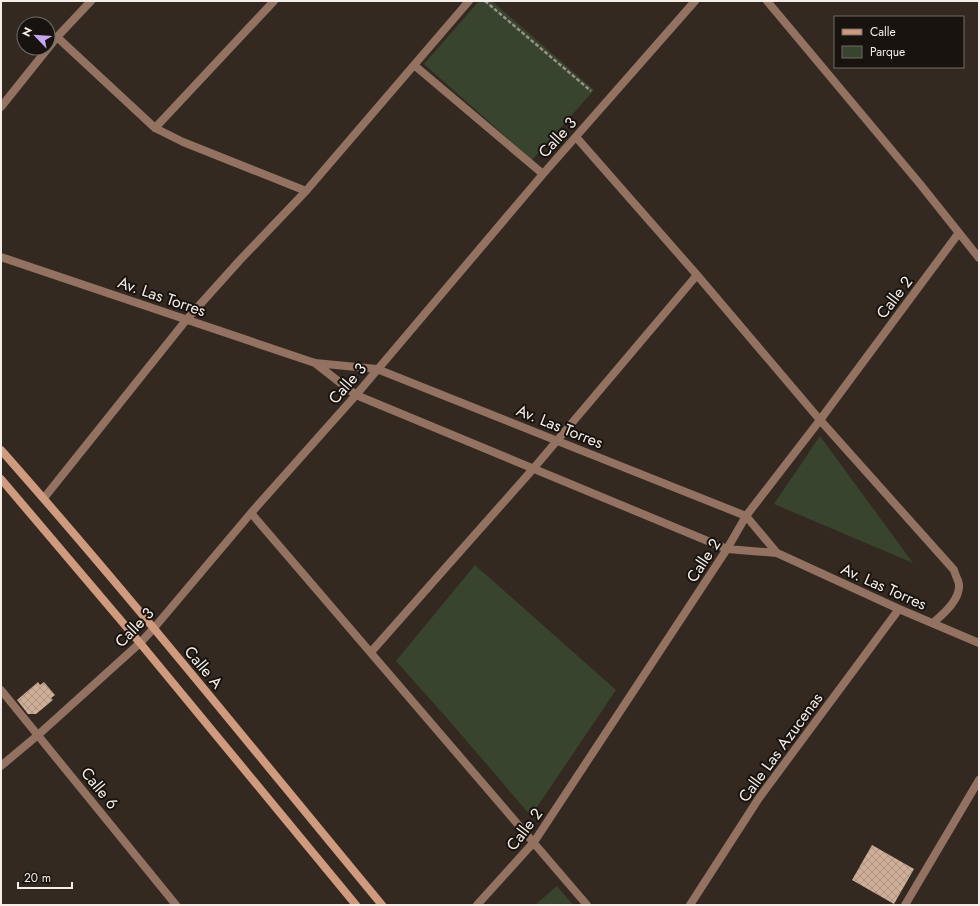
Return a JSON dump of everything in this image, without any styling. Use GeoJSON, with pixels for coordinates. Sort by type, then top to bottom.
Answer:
{"type":"FeatureCollection","features":[{"type":"Feature","properties":{"kind":"street"},"geometry":{"type":"LineString","coordinates":[[1,107],[57,37],[91,1]]}},
{"type":"Feature","properties":{"kind":"street"},"geometry":{"type":"LineString","coordinates":[[155,128],[274,1]]}},
{"type":"Feature","properties":{"kind":"street"},"geometry":{"type":"LineString","coordinates":[[44,498],[187,319],[240,260],[306,191],[469,1]]}},
{"type":"Feature","properties":{"kind":"street","name":"Calle 3"},"geometry":{"type":"LineString","coordinates":[[1,766],[38,735],[140,643],[154,628],[251,513],[356,395],[543,174],[695,1]]}},
{"type":"Feature","properties":{"kind":"street"},"geometry":{"type":"LineString","coordinates":[[767,1],[915,178],[958,234],[979,258]]}},
{"type":"Feature","properties":{"kind":"street"},"geometry":{"type":"LineString","coordinates":[[57,37],[155,128],[183,142],[306,191]]}},
{"type":"Feature","properties":{"kind":"street"},"geometry":{"type":"LineString","coordinates":[[414,65],[543,174]]}},
{"type":"Feature","properties":{"kind":"street"},"geometry":{"type":"LineString","coordinates":[[576,137],[697,275],[820,420],[954,570],[959,586],[956,599],[947,611],[933,623]]}},
{"type":"Feature","properties":{"kind":"street","name":"Calle 2"},"geometry":{"type":"LineString","coordinates":[[477,905],[534,842],[727,549],[746,516],[820,420],[958,234]]}},
{"type":"Feature","properties":{"kind":"street","name":"Av. Las Torres"},"geometry":{"type":"LineString","coordinates":[[1,257],[314,363],[377,369],[746,516],[777,553]]}},
{"type":"Feature","properties":{"kind":"street"},"geometry":{"type":"LineString","coordinates":[[371,652],[533,469],[697,275]]}},
{"type":"Feature","properties":{"kind":"street","name":"Av. Las Torres"},"geometry":{"type":"LineString","coordinates":[[314,363],[356,395],[727,549],[777,553],[899,609],[979,643]]}},
{"type":"Feature","properties":{"kind":"street","name":"Calle A"},"geometry":{"type":"LineString","coordinates":[[1,450],[44,498],[154,628],[382,905]]}},
{"type":"Feature","properties":{"kind":"street"},"geometry":{"type":"LineString","coordinates":[[1,479],[140,643],[356,905]]}},
{"type":"Feature","properties":{"kind":"street"},"geometry":{"type":"LineString","coordinates":[[251,513],[587,905]]}},
{"type":"Feature","properties":{"kind":"street","name":"Calle Las Azucenas"},"geometry":{"type":"LineString","coordinates":[[690,905],[759,798],[899,609]]}},
{"type":"Feature","properties":{"kind":"street","name":"Calle 6"},"geometry":{"type":"LineString","coordinates":[[1,690],[176,905]]}},
{"type":"Feature","properties":{"kind":"street"},"geometry":{"type":"LineString","coordinates":[[905,905],[979,780]]}},
{"type":"Feature","properties":{"kind":"path"},"geometry":{"type":"LineString","coordinates":[[485,1],[591,91]]}},
{"type":"Feature","properties":{"kind":"green space"},"geometry":{"type":"Polygon","coordinates":[[[479,1],[492,1],[594,90],[532,160],[424,64],[479,1]]]}},
{"type":"Feature","properties":{"kind":"green space"},"geometry":{"type":"Polygon","coordinates":[[[820,436],[913,563],[774,504],[820,436]]]}},
{"type":"Feature","properties":{"kind":"green space"},"geometry":{"type":"Polygon","coordinates":[[[475,565],[616,690],[531,816],[396,661],[475,565]]]}},
{"type":"Feature","properties":{"kind":"green space"},"geometry":{"type":"Polygon","coordinates":[[[557,886],[573,905],[535,905],[557,886]]]}},
{"type":"Feature","properties":{"kind":"building"},"geometry":{"type":"Polygon","coordinates":[[[38,682],[40,685],[44,682],[55,695],[51,698],[53,700],[36,714],[28,714],[17,700],[38,682]]]}},
{"type":"Feature","properties":{"kind":"building"},"geometry":{"type":"Polygon","coordinates":[[[872,845],[914,869],[894,904],[852,880],[872,845]]]}}]}
